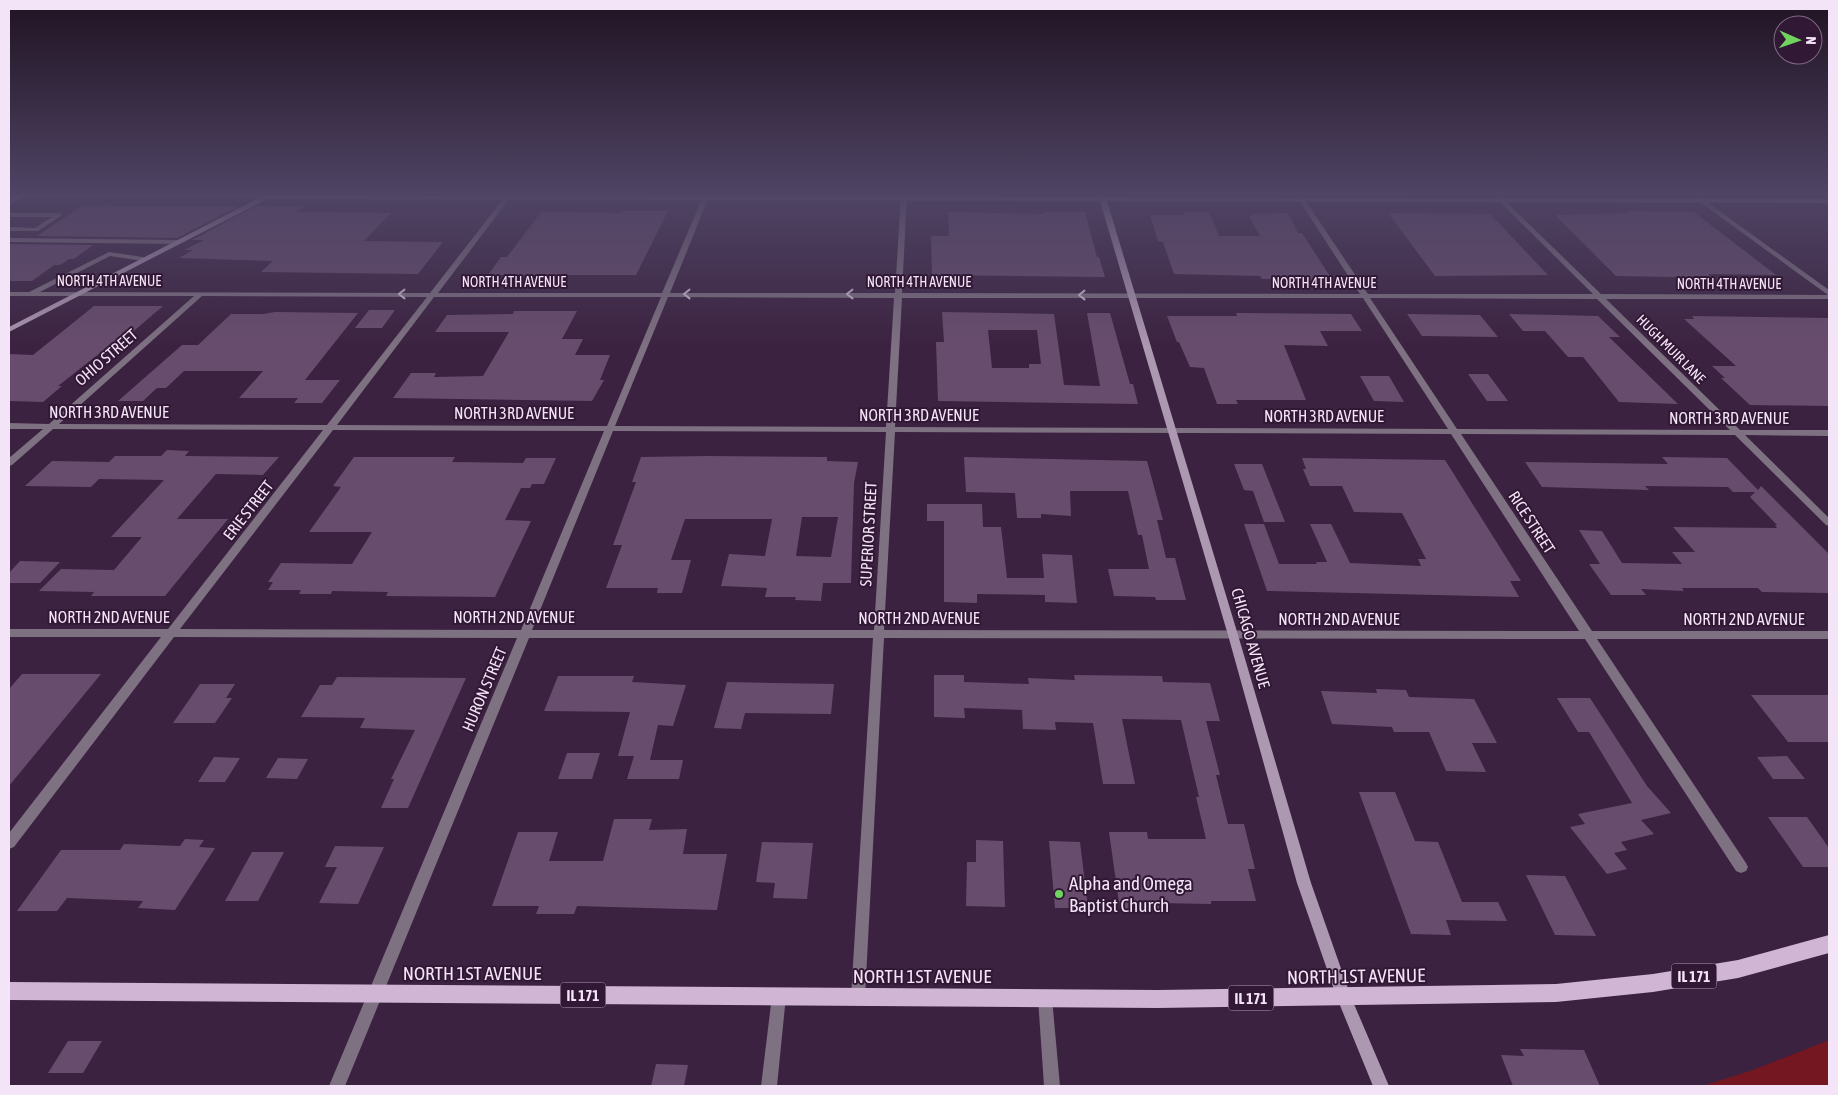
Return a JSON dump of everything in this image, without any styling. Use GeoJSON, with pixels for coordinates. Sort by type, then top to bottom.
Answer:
{"type":"FeatureCollection","features":[{"type":"Feature","properties":{"kind":"main road","name":"NORTH 1ST AVENUE"},"geometry":{"type":"LineString","coordinates":[[9,991],[1045,998],[1344,998],[1556,993],[1653,983],[1738,969],[1829,944]]}},
{"type":"Feature","properties":{"kind":"street"},"geometry":{"type":"LineString","coordinates":[[9,330],[173,245]]}},
{"type":"Feature","properties":{"kind":"street","name":"ERIE STREET"},"geometry":{"type":"LineString","coordinates":[[9,844],[470,245]]}},
{"type":"Feature","properties":{"kind":"street","name":"HURON STREET"},"geometry":{"type":"LineString","coordinates":[[337,1086],[686,245]]}},
{"type":"Feature","properties":{"kind":"street","name":"SUPERIOR STREET"},"geometry":{"type":"LineString","coordinates":[[858,997],[901,245]]}},
{"type":"Feature","properties":{"kind":"street","name":"CHICAGO AVENUE"},"geometry":{"type":"LineString","coordinates":[[1117,245],[1174,431],[1304,883],[1344,998],[1381,1086]]}},
{"type":"Feature","properties":{"kind":"street","name":"RICE STREET"},"geometry":{"type":"LineString","coordinates":[[1332,245],[1741,867]]}},
{"type":"Feature","properties":{"kind":"street","name":"HUGH MUIR LANE"},"geometry":{"type":"LineString","coordinates":[[1548,245],[1829,523]]}},
{"type":"Feature","properties":{"kind":"street"},"geometry":{"type":"LineString","coordinates":[[1761,245],[1829,295]]}},
{"type":"Feature","properties":{"kind":"street"},"geometry":{"type":"LineString","coordinates":[[29,294],[109,254],[144,260]]}},
{"type":"Feature","properties":{"kind":"street","name":"NORTH 4TH AVENUE"},"geometry":{"type":"LineString","coordinates":[[9,294],[1829,295]]}},
{"type":"Feature","properties":{"kind":"street","name":"OHIO STREET"},"geometry":{"type":"LineString","coordinates":[[9,463],[200,294]]}},
{"type":"Feature","properties":{"kind":"street","name":"NORTH 3RD AVENUE"},"geometry":{"type":"LineString","coordinates":[[9,426],[1829,433]]}},
{"type":"Feature","properties":{"kind":"street","name":"NORTH 2ND AVENUE"},"geometry":{"type":"LineString","coordinates":[[9,633],[1829,636]]}},
{"type":"Feature","properties":{"kind":"street"},"geometry":{"type":"LineString","coordinates":[[769,1086],[779,996]]}},
{"type":"Feature","properties":{"kind":"street"},"geometry":{"type":"LineString","coordinates":[[1045,998],[1052,1086]]}},
{"type":"Feature","properties":{"kind":"shaded area"},"geometry":{"type":"Polygon","coordinates":[[[1829,1040],[1829,1086],[1702,1086],[1753,1070],[1829,1040]]]}},
{"type":"Feature","properties":{"kind":"building"},"geometry":{"type":"Polygon","coordinates":[[[9,245],[93,245],[74,259],[69,259],[60,265],[54,265],[32,281],[9,281],[9,245]]]}},
{"type":"Feature","properties":{"kind":"building"},"geometry":{"type":"Polygon","coordinates":[[[194,245],[441,245],[418,274],[261,272],[273,261],[179,258],[193,250],[184,250],[194,245]]]}},
{"type":"Feature","properties":{"kind":"building"},"geometry":{"type":"Polygon","coordinates":[[[516,245],[651,245],[636,275],[488,275],[501,257],[507,257],[516,245]]]}},
{"type":"Feature","properties":{"kind":"building"},"geometry":{"type":"Polygon","coordinates":[[[931,245],[1094,245],[1105,277],[932,275],[931,245]]]}},
{"type":"Feature","properties":{"kind":"building"},"geometry":{"type":"Polygon","coordinates":[[[1164,245],[1310,245],[1333,281],[1290,281],[1289,279],[1262,279],[1260,276],[1174,274],[1164,245]]]}},
{"type":"Feature","properties":{"kind":"building"},"geometry":{"type":"Polygon","coordinates":[[[1412,245],[1520,245],[1548,275],[1435,276],[1412,245]]]}},
{"type":"Feature","properties":{"kind":"building"},"geometry":{"type":"Polygon","coordinates":[[[1585,245],[1737,245],[1776,275],[1708,274],[1711,277],[1616,276],[1585,245]]]}},
{"type":"Feature","properties":{"kind":"building"},"geometry":{"type":"Polygon","coordinates":[[[94,306],[163,306],[108,353],[100,353],[58,386],[62,386],[43,402],[9,401],[9,354],[33,355],[94,306]]]}},
{"type":"Feature","properties":{"kind":"building"},"geometry":{"type":"Polygon","coordinates":[[[369,310],[395,310],[382,328],[355,328],[369,310]]]}},
{"type":"Feature","properties":{"kind":"building"},"geometry":{"type":"Polygon","coordinates":[[[514,311],[577,311],[562,339],[583,339],[575,355],[610,355],[600,380],[604,380],[592,401],[393,398],[411,373],[436,373],[434,377],[483,376],[509,332],[435,332],[447,315],[513,314],[514,311]]]}},
{"type":"Feature","properties":{"kind":"building"},"geometry":{"type":"Polygon","coordinates":[[[275,312],[358,313],[305,380],[340,380],[322,403],[294,403],[298,398],[239,398],[263,371],[184,371],[166,388],[157,388],[143,401],[118,401],[182,345],[198,345],[231,314],[275,312]]]}},
{"type":"Feature","properties":{"kind":"building"},"geometry":{"type":"Polygon","coordinates":[[[942,312],[1054,314],[1064,385],[1100,386],[1087,313],[1110,313],[1130,384],[1133,384],[1138,404],[938,401],[936,342],[944,342],[942,312]],[[988,330],[992,368],[1029,368],[1029,364],[1041,364],[1037,330],[988,330]]]}},
{"type":"Feature","properties":{"kind":"building"},"geometry":{"type":"Polygon","coordinates":[[[1236,313],[1351,314],[1362,331],[1320,331],[1328,346],[1284,345],[1306,400],[1236,400],[1238,404],[1217,404],[1204,368],[1190,367],[1179,342],[1177,342],[1167,316],[1237,316],[1236,313]]]}},
{"type":"Feature","properties":{"kind":"building"},"geometry":{"type":"Polygon","coordinates":[[[1407,314],[1480,315],[1498,337],[1422,336],[1407,314]]]}},
{"type":"Feature","properties":{"kind":"building"},"geometry":{"type":"Polygon","coordinates":[[[1509,314],[1598,316],[1620,337],[1609,337],[1678,404],[1619,402],[1583,357],[1568,357],[1545,331],[1523,331],[1509,314]]]}},
{"type":"Feature","properties":{"kind":"building"},"geometry":{"type":"Polygon","coordinates":[[[1692,316],[1829,318],[1829,406],[1750,405],[1721,378],[1725,378],[1712,366],[1736,366],[1684,319],[1694,319],[1692,316]]]}},
{"type":"Feature","properties":{"kind":"building"},"geometry":{"type":"Polygon","coordinates":[[[1468,374],[1488,374],[1508,401],[1487,401],[1468,374]]]}},
{"type":"Feature","properties":{"kind":"building"},"geometry":{"type":"Polygon","coordinates":[[[1360,376],[1389,376],[1404,402],[1374,401],[1360,376]]]}},
{"type":"Feature","properties":{"kind":"building"},"geometry":{"type":"Polygon","coordinates":[[[167,450],[189,451],[185,456],[279,457],[263,475],[216,474],[177,519],[228,519],[165,596],[91,596],[94,592],[39,591],[61,569],[114,570],[142,537],[111,537],[164,480],[99,479],[91,487],[25,486],[52,461],[109,462],[115,456],[161,456],[167,450]]]}},
{"type":"Feature","properties":{"kind":"building"},"geometry":{"type":"Polygon","coordinates":[[[354,457],[455,457],[452,462],[523,463],[526,458],[556,458],[544,484],[532,484],[530,488],[521,488],[505,520],[531,521],[495,597],[386,596],[388,592],[332,591],[331,594],[299,594],[301,590],[268,590],[273,582],[268,582],[281,563],[352,564],[372,532],[309,532],[341,487],[333,486],[354,457]]]}},
{"type":"Feature","properties":{"kind":"building"},"geometry":{"type":"Polygon","coordinates":[[[641,457],[827,457],[827,461],[858,462],[854,483],[851,583],[823,583],[821,601],[795,600],[796,597],[765,597],[767,588],[721,586],[729,554],[765,556],[772,519],[685,519],[671,560],[691,560],[682,593],[657,593],[658,588],[606,588],[622,545],[613,545],[636,482],[632,482],[641,457]],[[802,517],[796,556],[831,557],[838,517],[802,517]]]}},
{"type":"Feature","properties":{"kind":"building"},"geometry":{"type":"Polygon","coordinates":[[[964,457],[1147,461],[1163,520],[1157,520],[1166,558],[1175,558],[1186,600],[1156,600],[1155,597],[1114,596],[1108,569],[1149,569],[1142,535],[1138,535],[1128,491],[1070,491],[1071,516],[1041,514],[1041,518],[1017,518],[1015,493],[966,492],[964,457]]]}},
{"type":"Feature","properties":{"kind":"building"},"geometry":{"type":"Polygon","coordinates":[[[1662,457],[1727,458],[1758,490],[1761,486],[1829,554],[1829,593],[1762,592],[1758,588],[1682,588],[1684,591],[1641,589],[1646,595],[1611,595],[1589,564],[1600,564],[1579,530],[1602,531],[1622,563],[1682,564],[1672,552],[1695,552],[1673,527],[1777,528],[1775,525],[1777,525],[1750,497],[1755,492],[1733,492],[1728,487],[1645,486],[1649,490],[1542,487],[1525,462],[1668,464],[1662,457]]]}},
{"type":"Feature","properties":{"kind":"building"},"geometry":{"type":"Polygon","coordinates":[[[1302,458],[1445,460],[1521,581],[1510,581],[1519,597],[1267,591],[1244,524],[1264,524],[1279,564],[1317,564],[1316,562],[1327,562],[1310,524],[1331,524],[1350,563],[1421,566],[1418,559],[1426,559],[1402,513],[1354,512],[1342,486],[1310,486],[1303,469],[1306,469],[1302,458]]]}},
{"type":"Feature","properties":{"kind":"building"},"geometry":{"type":"Polygon","coordinates":[[[1234,464],[1262,464],[1285,522],[1264,522],[1253,491],[1244,490],[1234,464]]]}},
{"type":"Feature","properties":{"kind":"building"},"geometry":{"type":"Polygon","coordinates":[[[927,504],[982,504],[983,527],[1001,527],[1007,578],[1044,578],[1042,554],[1072,555],[1077,603],[1045,602],[1045,595],[977,594],[977,603],[944,602],[944,521],[927,521],[927,504]]]}},
{"type":"Feature","properties":{"kind":"building"},"geometry":{"type":"Polygon","coordinates":[[[20,561],[60,562],[40,583],[9,583],[9,573],[20,561]]]}},
{"type":"Feature","properties":{"kind":"building"},"geometry":{"type":"Polygon","coordinates":[[[22,674],[101,674],[9,786],[9,689],[22,674]]]}},
{"type":"Feature","properties":{"kind":"building"},"geometry":{"type":"Polygon","coordinates":[[[934,675],[964,675],[964,682],[1029,684],[1028,678],[1075,680],[1074,675],[1162,676],[1163,682],[1210,683],[1220,721],[1206,721],[1220,775],[1216,775],[1228,824],[1244,824],[1255,869],[1248,869],[1256,901],[1211,901],[1211,904],[1159,903],[1160,911],[1120,910],[1109,832],[1147,832],[1148,839],[1206,839],[1196,797],[1199,797],[1181,720],[1122,719],[1135,784],[1103,784],[1093,723],[1055,722],[1056,730],[1023,729],[1022,710],[964,708],[965,718],[934,717],[934,675]]]}},
{"type":"Feature","properties":{"kind":"building"},"geometry":{"type":"Polygon","coordinates":[[[558,676],[634,676],[632,682],[686,685],[673,726],[658,725],[650,760],[683,760],[679,779],[627,779],[634,756],[618,756],[630,712],[544,711],[558,676]]]}},
{"type":"Feature","properties":{"kind":"building"},"geometry":{"type":"Polygon","coordinates":[[[337,677],[466,678],[408,808],[381,808],[394,779],[391,779],[415,730],[360,728],[365,718],[301,717],[320,685],[332,685],[337,677]]]}},
{"type":"Feature","properties":{"kind":"building"},"geometry":{"type":"Polygon","coordinates":[[[727,682],[834,684],[831,714],[745,713],[741,729],[714,728],[727,682]]]}},
{"type":"Feature","properties":{"kind":"building"},"geometry":{"type":"Polygon","coordinates":[[[200,684],[235,684],[226,698],[232,698],[215,723],[173,723],[200,684]]]}},
{"type":"Feature","properties":{"kind":"building"},"geometry":{"type":"Polygon","coordinates":[[[1376,689],[1406,690],[1409,697],[1474,699],[1497,743],[1472,743],[1486,772],[1446,771],[1429,732],[1394,732],[1392,727],[1332,724],[1321,691],[1377,693],[1376,689]]]}},
{"type":"Feature","properties":{"kind":"building"},"geometry":{"type":"Polygon","coordinates":[[[1751,695],[1829,695],[1829,742],[1788,742],[1751,695]]]}},
{"type":"Feature","properties":{"kind":"building"},"geometry":{"type":"Polygon","coordinates":[[[1557,698],[1590,698],[1647,786],[1671,813],[1641,820],[1654,834],[1621,842],[1627,850],[1614,853],[1627,869],[1607,874],[1570,827],[1585,824],[1578,814],[1632,803],[1589,732],[1578,732],[1557,698]]]}},
{"type":"Feature","properties":{"kind":"building"},"geometry":{"type":"Polygon","coordinates":[[[567,753],[600,753],[592,779],[558,779],[567,753]]]}},
{"type":"Feature","properties":{"kind":"building"},"geometry":{"type":"Polygon","coordinates":[[[1787,756],[1805,779],[1773,779],[1757,757],[1787,756]]]}},
{"type":"Feature","properties":{"kind":"building"},"geometry":{"type":"Polygon","coordinates":[[[214,757],[240,758],[225,782],[198,782],[214,757]]]}},
{"type":"Feature","properties":{"kind":"building"},"geometry":{"type":"Polygon","coordinates":[[[278,758],[308,759],[297,779],[266,778],[278,758]]]}},
{"type":"Feature","properties":{"kind":"building"},"geometry":{"type":"Polygon","coordinates":[[[1359,792],[1395,792],[1415,841],[1438,842],[1462,902],[1498,902],[1507,921],[1446,920],[1451,935],[1411,934],[1359,792]]]}},
{"type":"Feature","properties":{"kind":"building"},"geometry":{"type":"Polygon","coordinates":[[[1768,817],[1807,817],[1829,848],[1829,867],[1803,867],[1768,817]]]}},
{"type":"Feature","properties":{"kind":"building"},"geometry":{"type":"Polygon","coordinates":[[[614,819],[652,819],[649,830],[687,829],[683,854],[727,854],[717,910],[577,906],[574,914],[536,914],[539,906],[492,906],[518,832],[558,832],[549,861],[603,861],[614,819]]]}},
{"type":"Feature","properties":{"kind":"building"},"geometry":{"type":"Polygon","coordinates":[[[185,839],[204,840],[199,847],[215,848],[175,910],[138,908],[143,901],[67,898],[57,911],[17,911],[61,850],[120,850],[124,844],[180,846],[185,839]]]}},
{"type":"Feature","properties":{"kind":"building"},"geometry":{"type":"Polygon","coordinates":[[[976,840],[1003,841],[1005,907],[966,906],[967,862],[976,862],[976,840]]]}},
{"type":"Feature","properties":{"kind":"building"},"geometry":{"type":"Polygon","coordinates":[[[1049,841],[1080,842],[1088,908],[1055,908],[1049,841]]]}},
{"type":"Feature","properties":{"kind":"building"},"geometry":{"type":"Polygon","coordinates":[[[762,842],[813,843],[807,899],[773,898],[775,883],[756,882],[762,842]]]}},
{"type":"Feature","properties":{"kind":"building"},"geometry":{"type":"Polygon","coordinates":[[[335,846],[384,847],[358,904],[319,903],[337,867],[325,867],[335,846]]]}},
{"type":"Feature","properties":{"kind":"building"},"geometry":{"type":"Polygon","coordinates":[[[252,852],[284,852],[258,901],[225,901],[252,852]]]}},
{"type":"Feature","properties":{"kind":"building"},"geometry":{"type":"Polygon","coordinates":[[[1526,875],[1565,876],[1596,936],[1555,935],[1526,875]]]}},
{"type":"Feature","properties":{"kind":"building"},"geometry":{"type":"Polygon","coordinates":[[[68,1041],[102,1041],[83,1073],[48,1073],[68,1041]]]}},
{"type":"Feature","properties":{"kind":"building"},"geometry":{"type":"Polygon","coordinates":[[[1520,1049],[1584,1050],[1600,1086],[1513,1086],[1501,1055],[1524,1056],[1520,1049]]]}},
{"type":"Feature","properties":{"kind":"building"},"geometry":{"type":"Polygon","coordinates":[[[656,1064],[688,1065],[684,1086],[651,1086],[656,1064]]]}},
{"type":"Feature","properties":{"kind":"place","name":"Alpha and Omega Baptist Church"},"geometry":{"type":"Point","coordinates":[1059,894]}}]}
